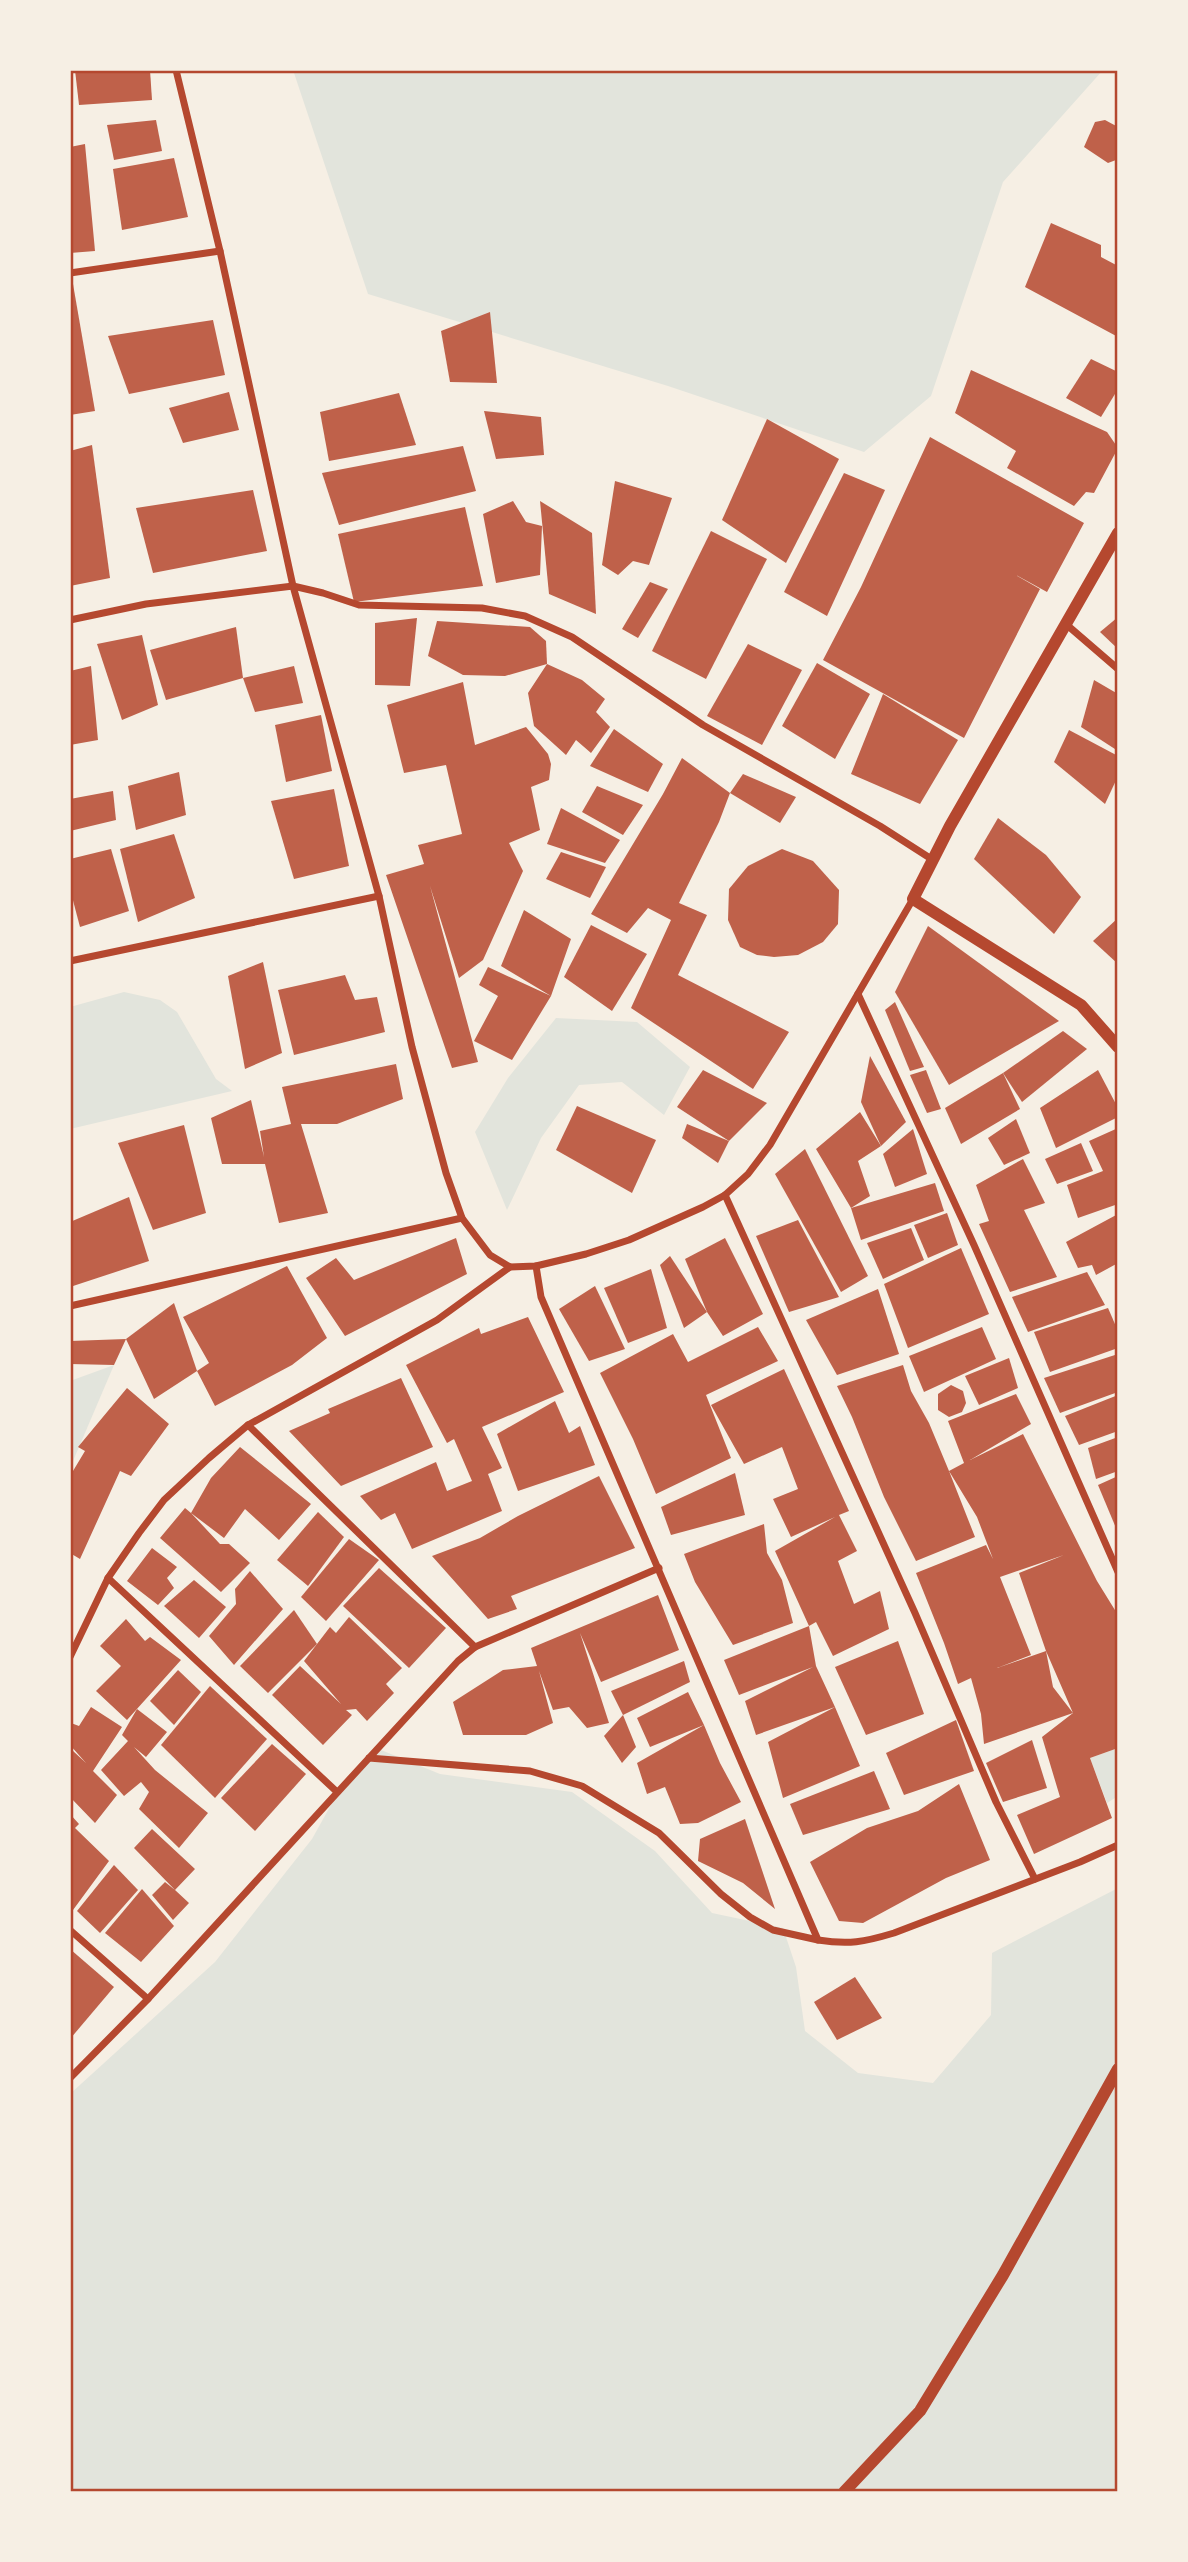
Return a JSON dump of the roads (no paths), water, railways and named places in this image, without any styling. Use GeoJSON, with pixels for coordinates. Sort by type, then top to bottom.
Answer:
{"type":"FeatureCollection","features":[{"type":"Feature","properties":{"kind":"street"},"geometry":{"type":"LineString","coordinates":[[176,70],[220,251],[293,586],[379,897],[412,1047],[446,1173],[462,1218],[490,1255],[510,1267],[536,1266],[629,1240],[725,1195],[748,1174],[769,1145],[913,899],[950,826],[1118,533]]}},
{"type":"Feature","properties":{"kind":"street"},"geometry":{"type":"LineString","coordinates":[[70,273],[220,251]]}},
{"type":"Feature","properties":{"kind":"street"},"geometry":{"type":"LineString","coordinates":[[70,620],[146,604],[293,586],[359,605],[482,608],[525,616],[572,637],[703,725],[880,826],[933,860]]}},
{"type":"Feature","properties":{"kind":"street"},"geometry":{"type":"LineString","coordinates":[[1067,625],[1118,669]]}},
{"type":"Feature","properties":{"kind":"street"},"geometry":{"type":"LineString","coordinates":[[70,961],[379,897]]}},
{"type":"Feature","properties":{"kind":"street"},"geometry":{"type":"LineString","coordinates":[[913,899],[1081,1005],[1118,1047]]}},
{"type":"Feature","properties":{"kind":"street"},"geometry":{"type":"LineString","coordinates":[[858,994],[974,1245],[1118,1572]]}},
{"type":"Feature","properties":{"kind":"street"},"geometry":{"type":"LineString","coordinates":[[725,1195],[915,1613],[996,1802],[1035,1879]]}},
{"type":"Feature","properties":{"kind":"street"},"geometry":{"type":"LineString","coordinates":[[70,1306],[462,1218]]}},
{"type":"Feature","properties":{"kind":"street"},"geometry":{"type":"LineString","coordinates":[[536,1266],[541,1297],[818,1940]]}},
{"type":"Feature","properties":{"kind":"street"},"geometry":{"type":"LineString","coordinates":[[70,1657],[108,1578],[164,1500],[248,1424],[437,1320],[510,1267]]}},
{"type":"Feature","properties":{"kind":"street"},"geometry":{"type":"LineString","coordinates":[[248,1424],[475,1647]]}},
{"type":"Feature","properties":{"kind":"street"},"geometry":{"type":"LineString","coordinates":[[70,2078],[148,1999],[336,1791],[475,1647],[659,1568]]}},
{"type":"Feature","properties":{"kind":"street"},"geometry":{"type":"LineString","coordinates":[[108,1578],[336,1791]]}},
{"type":"Feature","properties":{"kind":"street"},"geometry":{"type":"LineString","coordinates":[[369,1758],[530,1771],[582,1786],[659,1833],[721,1894],[750,1917],[773,1930],[842,1944],[867,1941],[1035,1879],[1118,1844]]}},
{"type":"Feature","properties":{"kind":"street"},"geometry":{"type":"LineString","coordinates":[[70,1930],[148,1999]]}},
{"type":"Feature","properties":{"kind":"street"},"geometry":{"type":"LineString","coordinates":[[844,2492],[920,2411],[1003,2275],[1118,2070]]}}]}
